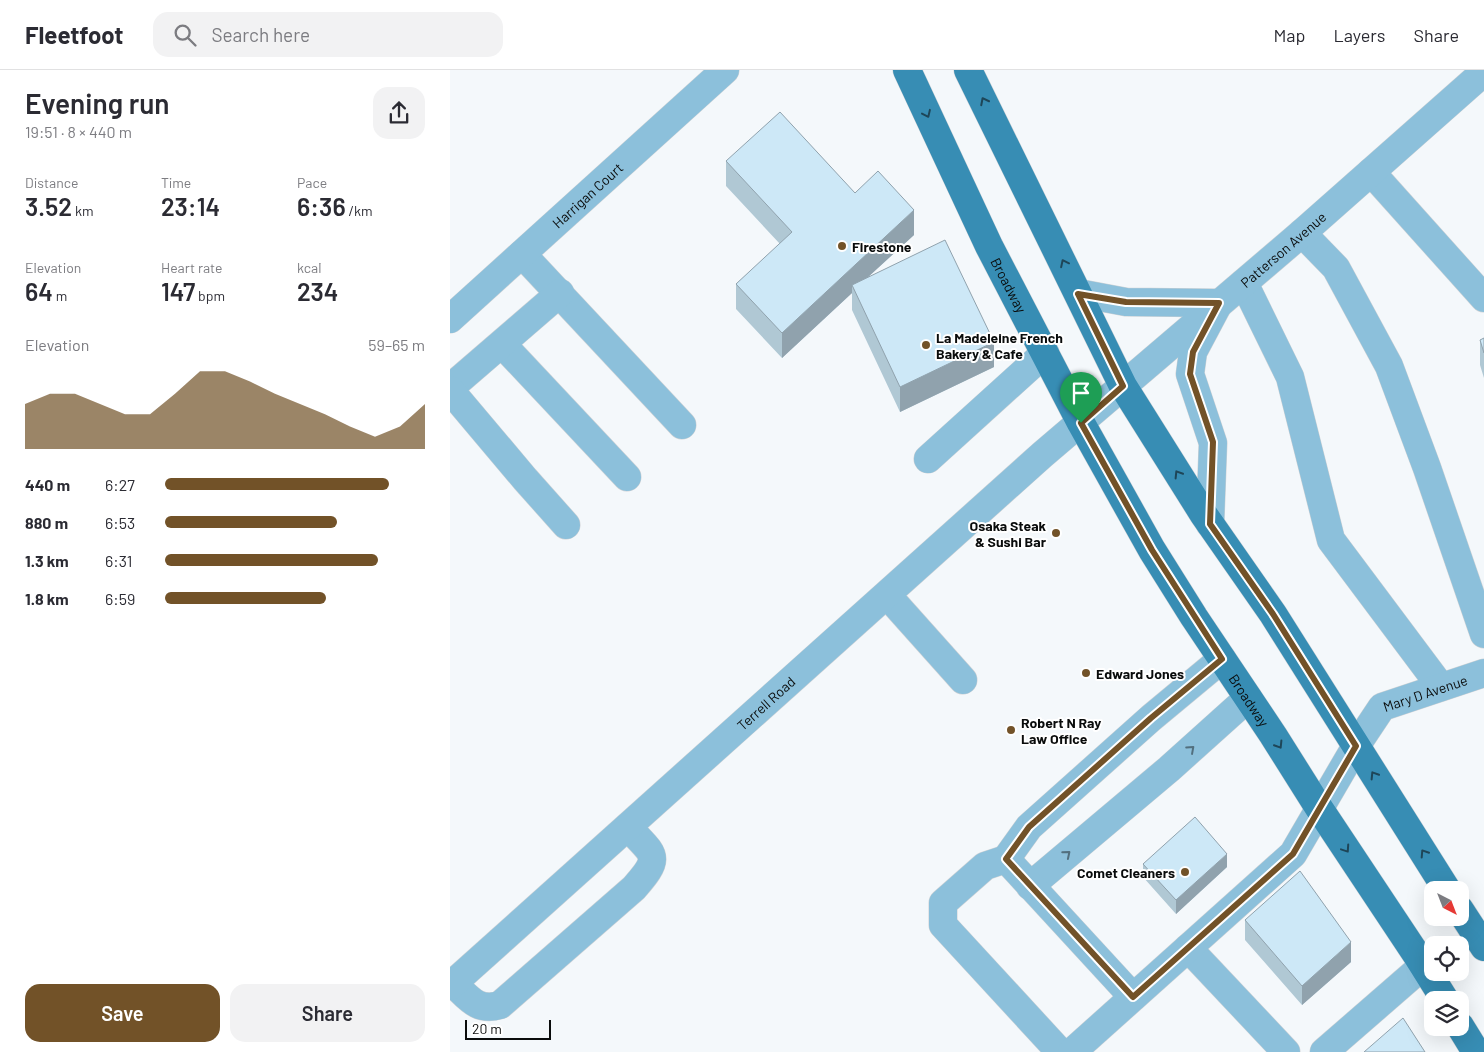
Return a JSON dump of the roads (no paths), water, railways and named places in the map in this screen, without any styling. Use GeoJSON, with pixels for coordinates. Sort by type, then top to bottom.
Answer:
{"type":"FeatureCollection","features":[{"type":"Feature","properties":{"kind":"main road","name":"Broadway"},"geometry":{"type":"LineString","coordinates":[[907,70],[989,246],[1081,423],[1152,550],[1319,808],[1424,965]]}},
{"type":"Feature","properties":{"kind":"main road"},"geometry":{"type":"LineString","coordinates":[[968,70],[1123,386],[1210,524],[1273,614],[1441,881]]}},
{"type":"Feature","properties":{"kind":"main road"},"geometry":{"type":"LineString","coordinates":[[1469,924],[1484,947]]}},
{"type":"Feature","properties":{"kind":"main road"},"geometry":{"type":"LineString","coordinates":[[1466,1036],[1476,1052]]}},
{"type":"Feature","properties":{"kind":"street","name":"Harrigan Court"},"geometry":{"type":"LineString","coordinates":[[450,319],[725,70]]}},
{"type":"Feature","properties":{"kind":"street","name":"Patterson Avenue"},"geometry":{"type":"LineString","coordinates":[[1081,423],[1302,233],[1484,72]]}},
{"type":"Feature","properties":{"kind":"street"},"geometry":{"type":"LineString","coordinates":[[1371,172],[1484,298]]}},
{"type":"Feature","properties":{"kind":"street"},"geometry":{"type":"LineString","coordinates":[[1302,233],[1336,268],[1389,366],[1427,468],[1484,634]]}},
{"type":"Feature","properties":{"kind":"street"},"geometry":{"type":"LineString","coordinates":[[522,254],[682,425]]}},
{"type":"Feature","properties":{"kind":"street"},"geometry":{"type":"LineString","coordinates":[[1244,283],[1290,377],[1331,540],[1441,687]]}},
{"type":"Feature","properties":{"kind":"street"},"geometry":{"type":"LineString","coordinates":[[560,294],[450,389],[566,525]]}},
{"type":"Feature","properties":{"kind":"street"},"geometry":{"type":"LineString","coordinates":[[1078,294],[1126,302],[1219,303],[1193,352],[1190,374],[1213,442],[1210,524]]}},
{"type":"Feature","properties":{"kind":"street"},"geometry":{"type":"LineString","coordinates":[[502,344],[627,477]]}},
{"type":"Feature","properties":{"kind":"street"},"geometry":{"type":"LineString","coordinates":[[928,459],[1045,353]]}},
{"type":"Feature","properties":{"kind":"street","name":"Terrell Road"},"geometry":{"type":"LineString","coordinates":[[452,984],[1042,455],[1081,423]]}},
{"type":"Feature","properties":{"kind":"street"},"geometry":{"type":"LineString","coordinates":[[887,595],[964,680]]}},
{"type":"Feature","properties":{"kind":"street"},"geometry":{"type":"LineString","coordinates":[[1060,1052],[943,925],[943,903],[985,866],[1006,859],[1029,827],[1151,718],[1222,659]]}},
{"type":"Feature","properties":{"kind":"street","name":"Mary D Avenue"},"geometry":{"type":"LineString","coordinates":[[1072,1052],[1293,854],[1356,746],[1382,707],[1484,673]]}},
{"type":"Feature","properties":{"kind":"street"},"geometry":{"type":"LineString","coordinates":[[1030,886],[1169,769],[1248,698]]}},
{"type":"Feature","properties":{"kind":"street"},"geometry":{"type":"LineString","coordinates":[[452,984],[474,1004],[489,1008],[500,1005],[634,888],[645,876],[653,862],[651,853],[628,827]]}},
{"type":"Feature","properties":{"kind":"street"},"geometry":{"type":"LineString","coordinates":[[1006,859],[1133,997]]}},
{"type":"Feature","properties":{"kind":"street"},"geometry":{"type":"LineString","coordinates":[[1188,948],[1286,1052]]}},
{"type":"Feature","properties":{"kind":"street"},"geometry":{"type":"LineString","coordinates":[[1324,1052],[1424,965]]}},
{"type":"Feature","properties":{"kind":"place","name":"Firestone"},"geometry":{"type":"Point","coordinates":[842,246]}},
{"type":"Feature","properties":{"kind":"place","name":"La Madeleine French Bakery & Cafe"},"geometry":{"type":"Point","coordinates":[926,345]}},
{"type":"Feature","properties":{"kind":"place","name":"Osaka Steak & Sushi Bar"},"geometry":{"type":"Point","coordinates":[1056,533]}},
{"type":"Feature","properties":{"kind":"place","name":"Edward Jones"},"geometry":{"type":"Point","coordinates":[1086,673]}},
{"type":"Feature","properties":{"kind":"place","name":"Robert N Ray Law Office"},"geometry":{"type":"Point","coordinates":[1011,730]}},
{"type":"Feature","properties":{"kind":"place","name":"Comet Cleaners"},"geometry":{"type":"Point","coordinates":[1185,872]}}]}
